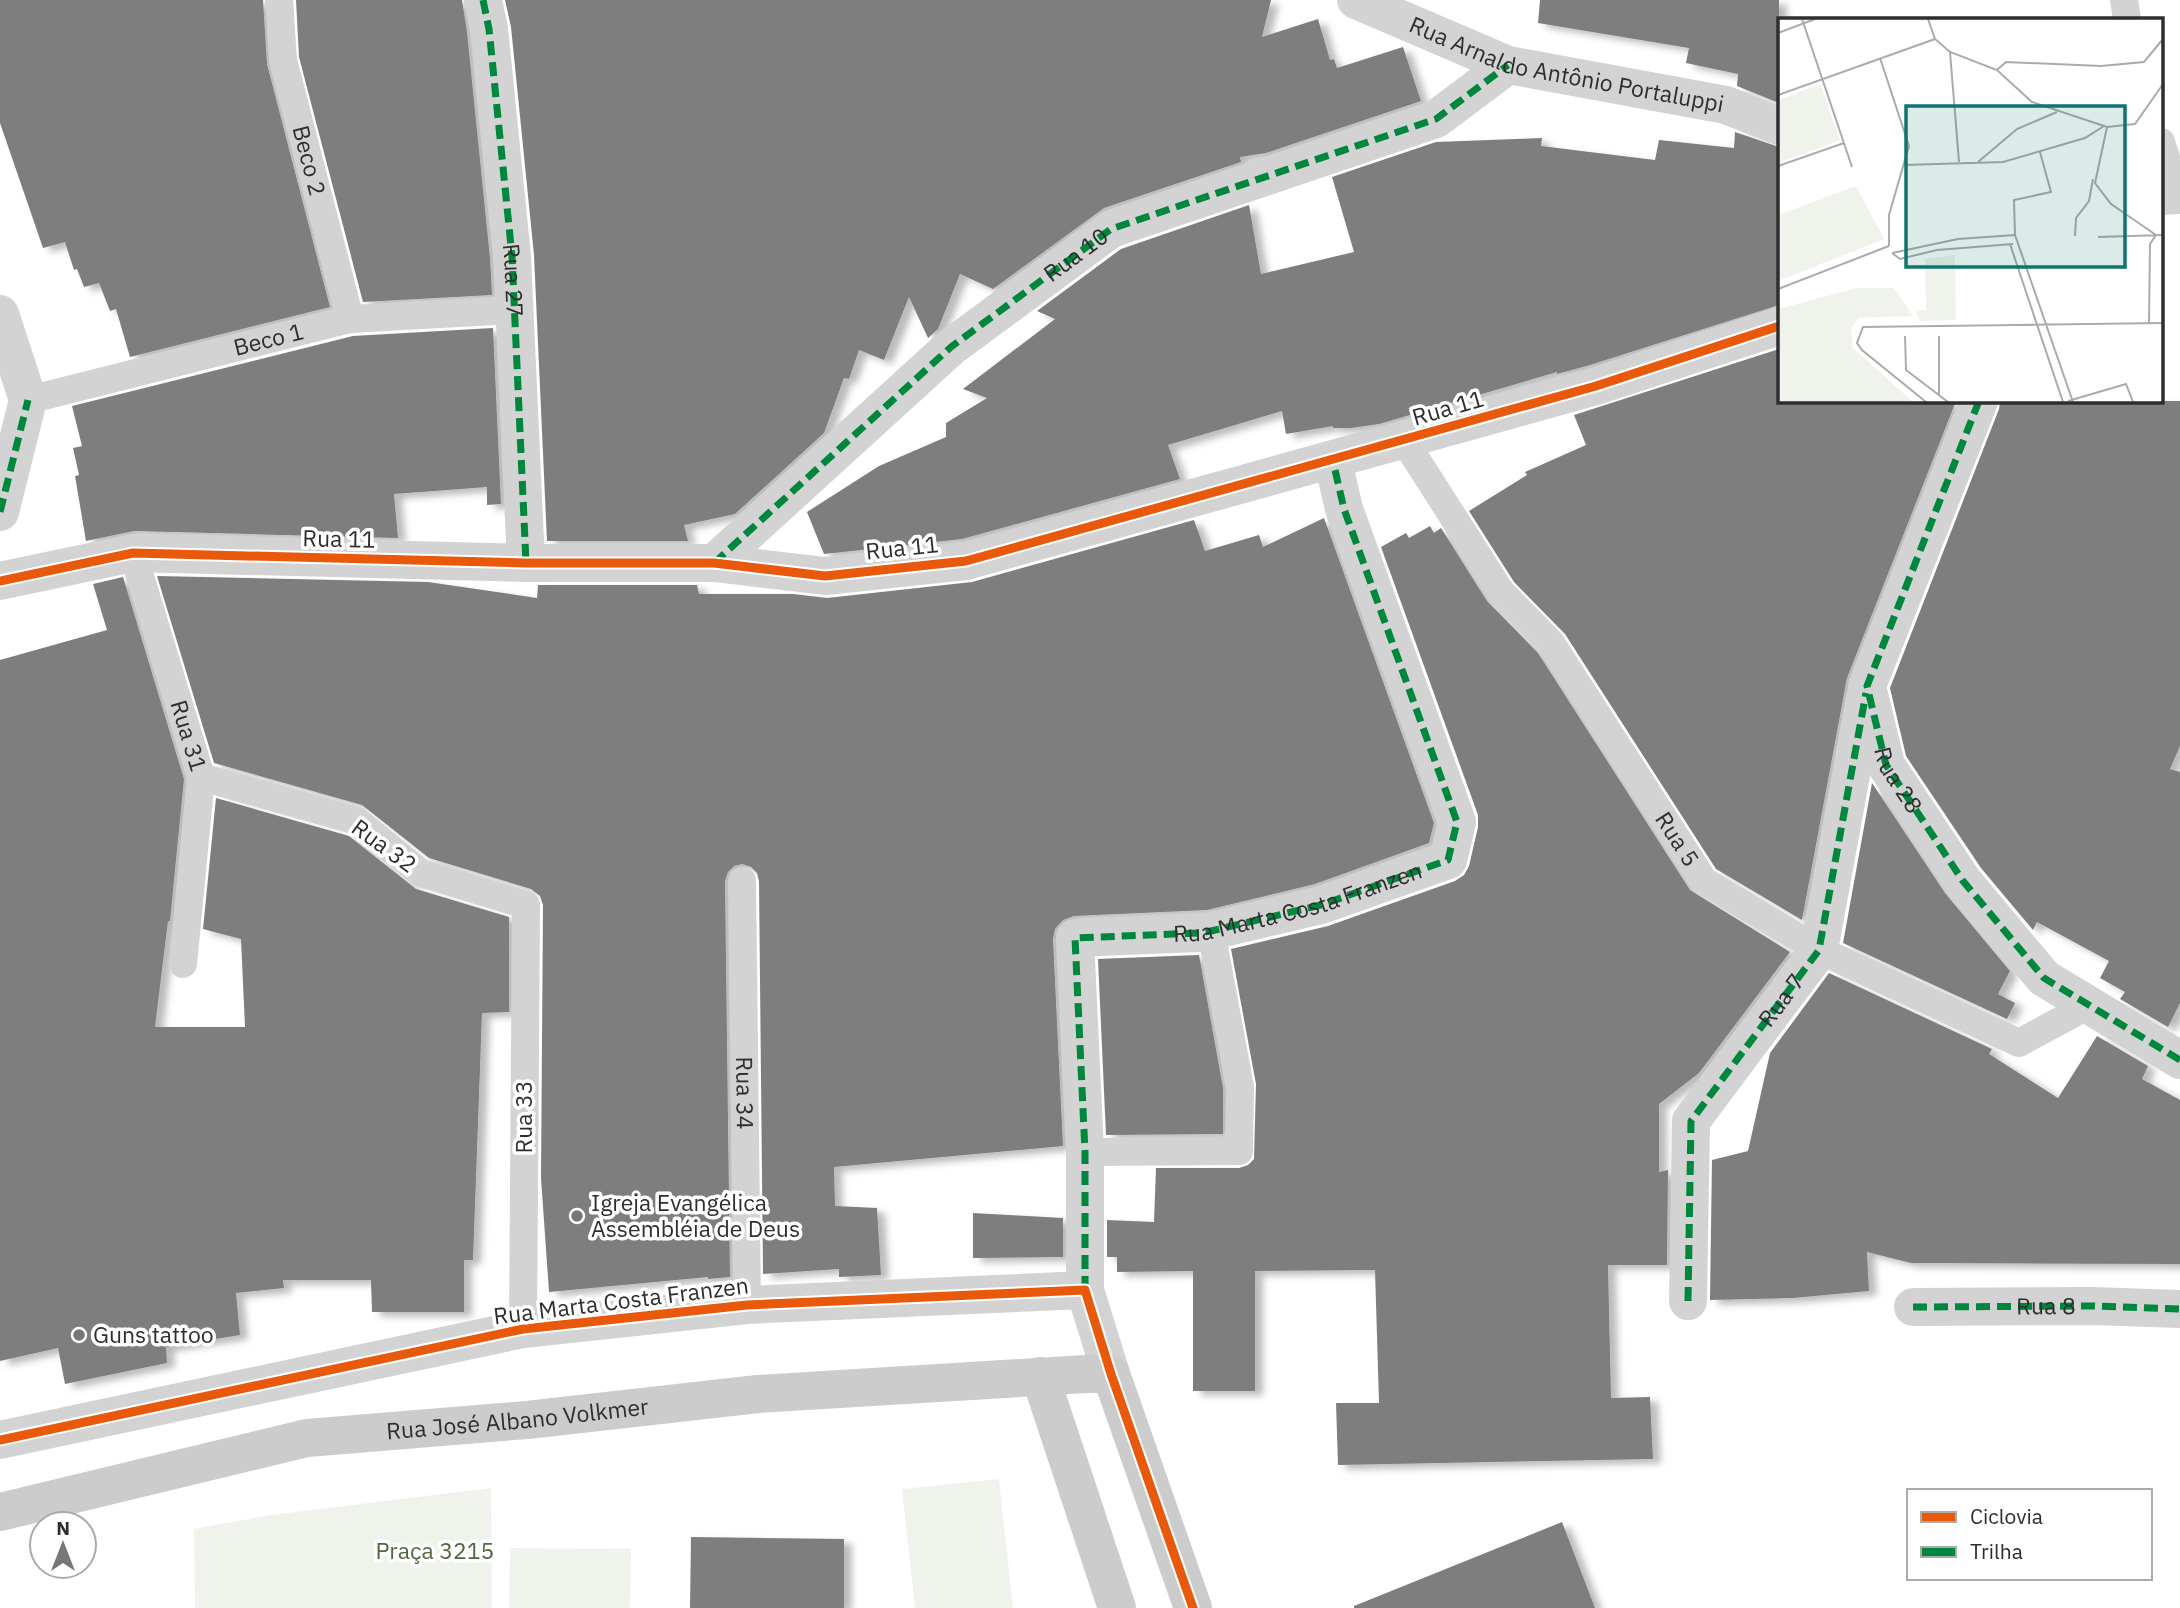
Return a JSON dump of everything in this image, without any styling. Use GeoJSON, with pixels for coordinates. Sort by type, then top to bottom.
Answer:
{"type":"FeatureCollection","features":[{"type":"Feature","properties":{"kind":"street","name":"Rua 27"},"geometry":{"type":"LineString","coordinates":[[483,0],[489,29],[513,256],[526,563]]}},
{"type":"Feature","properties":{"kind":"street","name":"Rua Arnaldo Antônio Portaluppi"},"geometry":{"type":"LineString","coordinates":[[1356,0],[1508,65],[1726,105],[1778,125]]}},
{"type":"Feature","properties":{"kind":"street","name":"Rua 10"},"geometry":{"type":"LineString","coordinates":[[714,563],[951,347],[1111,229],[1436,119],[1508,65]]}},
{"type":"Feature","properties":{"kind":"street"},"geometry":{"type":"LineString","coordinates":[[0,314],[28,400],[0,512]]}},
{"type":"Feature","properties":{"kind":"street","name":"Rua 11"},"geometry":{"type":"LineString","coordinates":[[0,581],[133,554],[526,563],[714,563],[825,576],[967,561],[1596,386],[1778,326]]}},
{"type":"Feature","properties":{"kind":"street"},"geometry":{"type":"LineString","coordinates":[[1867,686],[1979,402]]}},
{"type":"Feature","properties":{"kind":"street","name":"Rua Marta Costa Franzen"},"geometry":{"type":"LineString","coordinates":[[1111,1374],[1085,1290],[1085,1152],[1075,939],[1211,931],[1321,905],[1448,860],[1457,822],[1343,509],[1333,461]]}},
{"type":"Feature","properties":{"kind":"street","name":"Rua 7"},"geometry":{"type":"LineString","coordinates":[[1688,1301],[1691,1121],[1819,950],[1867,686]]}},
{"type":"Feature","properties":{"kind":"street","name":"Rua 28"},"geometry":{"type":"LineString","coordinates":[[1867,686],[1886,765],[1963,881],[2045,978],[2180,1060]]}},
{"type":"Feature","properties":{"kind":"street","name":"Rua Marta Costa Franzen"},"geometry":{"type":"LineString","coordinates":[[0,1440],[523,1329],[747,1305],[1085,1290]]}},
{"type":"Feature","properties":{"kind":"street","name":"Rua 8"},"geometry":{"type":"LineString","coordinates":[[1913,1307],[2092,1306],[2180,1309]]}},
{"type":"Feature","properties":{"kind":"street"},"geometry":{"type":"LineString","coordinates":[[1111,1374],[1193,1608]]}},
{"type":"Feature","properties":{"kind":"street","name":"Rua José Albano Volkmer"},"geometry":{"type":"LineString","coordinates":[[0,1512],[307,1438],[527,1420],[758,1394],[1111,1374]]}},
{"type":"Feature","properties":{"kind":"street"},"geometry":{"type":"LineString","coordinates":[[1040,1376],[1117,1608]]}},
{"type":"Feature","properties":{"kind":"lane","name":"Beco 2"},"geometry":{"type":"LineString","coordinates":[[279,0],[283,60],[350,319]]}},
{"type":"Feature","properties":{"kind":"lane"},"geometry":{"type":"LineString","coordinates":[[2124,0],[2127,18]]}},
{"type":"Feature","properties":{"kind":"lane"},"geometry":{"type":"LineString","coordinates":[[2162,146],[2173,195]]}},
{"type":"Feature","properties":{"kind":"lane","name":"Beco 1"},"geometry":{"type":"LineString","coordinates":[[28,400],[350,319],[515,310]]}},
{"type":"Feature","properties":{"kind":"lane","name":"Rua 5"},"geometry":{"type":"LineString","coordinates":[[1404,440],[1501,592],[1551,643],[1704,881],[1819,950],[2019,1043],[2089,1005]]}},
{"type":"Feature","properties":{"kind":"lane","name":"Rua 31"},"geometry":{"type":"LineString","coordinates":[[133,554],[201,777],[183,964]]}},
{"type":"Feature","properties":{"kind":"lane","name":"Rua 32"},"geometry":{"type":"LineString","coordinates":[[201,777],[357,821],[421,873],[526,905]]}},
{"type":"Feature","properties":{"kind":"lane","name":"Rua 34"},"geometry":{"type":"LineString","coordinates":[[743,881],[747,1305]]}},
{"type":"Feature","properties":{"kind":"lane","name":"Rua 33"},"geometry":{"type":"LineString","coordinates":[[523,1329],[526,905]]}},
{"type":"Feature","properties":{"kind":"lane"},"geometry":{"type":"LineString","coordinates":[[1085,1152],[1239,1151],[1240,1087],[1211,931]]}},
{"type":"Feature","properties":{"kind":"green space"},"geometry":{"type":"Polygon","coordinates":[[[999,1479],[1013,1608],[915,1608],[902,1489],[999,1479]]]}},
{"type":"Feature","properties":{"kind":"green space","name":"Praça 3215"},"geometry":{"type":"Polygon","coordinates":[[[491,1488],[492,1608],[195,1608],[194,1529],[271,1515],[491,1488]]]}},
{"type":"Feature","properties":{"kind":"green space"},"geometry":{"type":"Polygon","coordinates":[[[510,1548],[631,1549],[630,1608],[509,1608],[510,1548]]]}},
{"type":"Feature","properties":{"kind":"building"},"geometry":{"type":"Polygon","coordinates":[[[0,0],[263,0],[267,64],[330,307],[130,357],[116,309],[110,311],[99,283],[84,287],[77,269],[74,270],[65,242],[43,248],[0,123],[0,0]]]}},
{"type":"Feature","properties":{"kind":"building"},"geometry":{"type":"Polygon","coordinates":[[[296,0],[462,0],[492,295],[363,302],[299,57],[296,0]]]}},
{"type":"Feature","properties":{"kind":"building"},"geometry":{"type":"Polygon","coordinates":[[[505,0],[1271,0],[1262,37],[1318,19],[1330,60],[1334,59],[1337,68],[1403,47],[1421,101],[1266,153],[1240,157],[1241,162],[1104,208],[993,289],[960,274],[938,329],[928,338],[909,297],[884,360],[859,350],[849,379],[844,378],[824,433],[735,514],[684,525],[688,541],[547,541],[534,255],[511,27],[505,0]]]}},
{"type":"Feature","properties":{"kind":"building"},"geometry":{"type":"Polygon","coordinates":[[[1540,0],[1779,0],[1778,103],[1737,86],[1738,74],[1686,63],[1689,48],[1538,23],[1540,0]]]}},
{"type":"Feature","properties":{"kind":"building"},"geometry":{"type":"Polygon","coordinates":[[[1735,132],[1778,147],[1778,305],[1590,365],[1557,372],[1379,424],[1351,428],[1333,426],[1286,434],[1282,411],[1168,445],[1180,479],[962,539],[824,554],[807,512],[879,466],[946,437],[946,423],[987,398],[963,389],[1055,319],[1037,311],[1121,249],[1249,205],[1261,274],[1354,252],[1332,177],[1436,142],[1542,138],[1541,146],[1655,160],[1659,140],[1734,148],[1735,132]]]}},
{"type":"Feature","properties":{"kind":"building"},"geometry":{"type":"Polygon","coordinates":[[[493,328],[501,504],[487,505],[487,487],[394,494],[398,538],[134,531],[86,541],[75,476],[79,475],[73,448],[82,446],[72,406],[353,336],[493,328]]]}},
{"type":"Feature","properties":{"kind":"building"},"geometry":{"type":"Polygon","coordinates":[[[1778,349],[1778,402],[1956,402],[1847,678],[1802,920],[1716,869],[1565,634],[1514,582],[1469,511],[1527,475],[1525,472],[1586,445],[1574,415],[1778,349]]]}},
{"type":"Feature","properties":{"kind":"building"},"geometry":{"type":"Polygon","coordinates":[[[2180,401],[2180,746],[2170,769],[2180,772],[2180,1003],[2168,1027],[2120,999],[2125,992],[2100,978],[2109,961],[2037,922],[2033,930],[1981,868],[1906,756],[1890,688],[2000,402],[2180,401]]]}},
{"type":"Feature","properties":{"kind":"building"},"geometry":{"type":"Polygon","coordinates":[[[1324,518],[1434,823],[1429,843],[1315,884],[1207,910],[1074,916],[1063,920],[1055,929],[1053,939],[1063,1146],[834,1167],[835,1206],[877,1208],[881,1275],[839,1277],[839,1269],[763,1274],[759,881],[757,873],[751,867],[742,864],[734,866],[725,881],[730,1277],[549,1292],[541,1178],[543,905],[540,896],[531,889],[429,858],[362,805],[214,763],[157,576],[428,582],[537,598],[538,585],[697,585],[699,594],[793,594],[827,598],[972,582],[1194,520],[1205,551],[1259,535],[1263,547],[1324,518]]]}},
{"type":"Feature","properties":{"kind":"building"},"geometry":{"type":"Polygon","coordinates":[[[1430,526],[1434,533],[1441,528],[1487,601],[1538,653],[1690,890],[1790,952],[1699,1073],[1659,1104],[1659,1172],[1668,1170],[1667,1265],[1608,1265],[1611,1398],[1650,1397],[1653,1459],[1338,1465],[1336,1403],[1379,1403],[1375,1270],[1255,1271],[1255,1391],[1193,1391],[1193,1271],[1117,1272],[1117,1257],[1107,1257],[1107,1220],[1154,1222],[1156,1168],[1239,1168],[1254,1159],[1256,1084],[1231,949],[1328,926],[1455,881],[1464,875],[1469,866],[1478,815],[1381,547],[1406,533],[1409,538],[1430,526]]]}},
{"type":"Feature","properties":{"kind":"building"},"geometry":{"type":"Polygon","coordinates":[[[123,577],[184,779],[170,921],[155,1027],[245,1027],[241,939],[203,929],[216,798],[349,836],[416,889],[509,917],[509,1012],[482,1013],[473,1260],[464,1260],[464,1312],[372,1312],[371,1280],[283,1280],[284,1288],[236,1293],[240,1335],[166,1347],[167,1363],[65,1384],[58,1348],[0,1361],[0,660],[107,630],[93,584],[123,577]]]}},
{"type":"Feature","properties":{"kind":"building"},"geometry":{"type":"Polygon","coordinates":[[[1872,783],[1945,893],[2010,971],[1998,994],[2015,1003],[2007,1019],[1843,943],[1872,783]]]}},
{"type":"Feature","properties":{"kind":"building"},"geometry":{"type":"Polygon","coordinates":[[[1199,955],[1223,1088],[1223,1134],[1106,1135],[1098,959],[1199,955]]]}},
{"type":"Feature","properties":{"kind":"building"},"geometry":{"type":"Polygon","coordinates":[[[1829,973],[1992,1049],[1989,1054],[2058,1098],[2097,1036],[2148,1066],[2142,1079],[2180,1100],[2180,1264],[1911,1263],[1867,1252],[1869,1291],[1793,1298],[1710,1300],[1712,1160],[1748,1151],[1770,1053],[1829,973]]]}},
{"type":"Feature","properties":{"kind":"building"},"geometry":{"type":"Polygon","coordinates":[[[973,1213],[1063,1218],[1063,1257],[973,1258],[973,1213]]]}},
{"type":"Feature","properties":{"kind":"building"},"geometry":{"type":"Polygon","coordinates":[[[1562,1522],[1595,1608],[1354,1608],[1354,1606],[1562,1522]]]}},
{"type":"Feature","properties":{"kind":"building"},"geometry":{"type":"Polygon","coordinates":[[[691,1537],[844,1539],[844,1608],[690,1608],[691,1537]]]}},
{"type":"Feature","properties":{"kind":"marked path"},"geometry":{"type":"LineString","coordinates":[[483,0],[489,29],[512,256],[526,563]]}},
{"type":"Feature","properties":{"kind":"marked path"},"geometry":{"type":"LineString","coordinates":[[714,563],[951,347],[1111,229],[1436,119],[1508,65]]}},
{"type":"Feature","properties":{"kind":"marked path"},"geometry":{"type":"LineString","coordinates":[[0,512],[28,400]]}},
{"type":"Feature","properties":{"kind":"marked path"},"geometry":{"type":"LineString","coordinates":[[1979,402],[1867,686],[1886,765],[1963,881],[2044,978],[2180,1060]]}},
{"type":"Feature","properties":{"kind":"marked path"},"geometry":{"type":"LineString","coordinates":[[1085,1290],[1085,1152],[1075,938],[1211,931],[1321,905],[1448,860],[1457,822],[1344,509],[1333,461]]}},
{"type":"Feature","properties":{"kind":"marked path"},"geometry":{"type":"LineString","coordinates":[[1688,1301],[1691,1121],[1819,950],[1866,693]]}},
{"type":"Feature","properties":{"kind":"marked path"},"geometry":{"type":"LineString","coordinates":[[1913,1307],[2093,1306],[2180,1309]]}},
{"type":"Feature","properties":{"kind":"cycle path"},"geometry":{"type":"LineString","coordinates":[[0,581],[133,553],[526,563],[714,563],[825,576],[966,561],[1596,386],[1778,326]]}},
{"type":"Feature","properties":{"kind":"cycle path"},"geometry":{"type":"LineString","coordinates":[[0,1440],[523,1329],[747,1305],[1085,1290],[1111,1374],[1193,1608]]}},
{"type":"Feature","properties":{"kind":"place","name":"Igreja Evangélica Assembléia de Deus"},"geometry":{"type":"Point","coordinates":[577,1216]}},
{"type":"Feature","properties":{"kind":"place","name":"Guns tattoo"},"geometry":{"type":"Point","coordinates":[79,1335]}}]}
